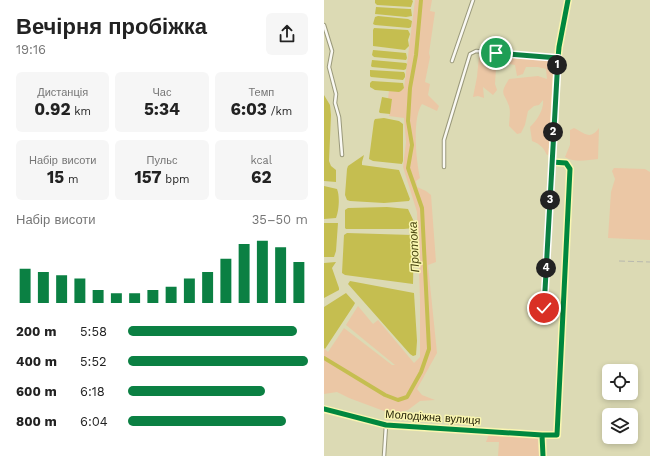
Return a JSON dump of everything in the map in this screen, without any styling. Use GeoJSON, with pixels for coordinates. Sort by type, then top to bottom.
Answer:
{"type":"FeatureCollection","features":[{"type":"Feature","properties":{"kind":"street"},"geometry":{"type":"LineString","coordinates":[[452,61],[473,0]]}},
{"type":"Feature","properties":{"kind":"street"},"geometry":{"type":"LineString","coordinates":[[544,308],[558,58],[568,0]]}},
{"type":"Feature","properties":{"kind":"street"},"geometry":{"type":"LineString","coordinates":[[324,25],[332,51],[329,67],[336,94],[335,103],[339,117],[342,155]]}},
{"type":"Feature","properties":{"kind":"street"},"geometry":{"type":"LineString","coordinates":[[444,167],[444,140],[470,54],[476,51],[558,58]]}},
{"type":"Feature","properties":{"kind":"street"},"geometry":{"type":"LineString","coordinates":[[324,68],[329,67]]}},
{"type":"Feature","properties":{"kind":"street"},"geometry":{"type":"LineString","coordinates":[[543,456],[542,435],[557,435],[570,169],[566,163],[552,162]]}},
{"type":"Feature","properties":{"kind":"street","name":"Молодіжна вулиця"},"geometry":{"type":"LineString","coordinates":[[324,409],[386,425],[542,435]]}},
{"type":"Feature","properties":{"kind":"street"},"geometry":{"type":"LineString","coordinates":[[384,456],[386,425]]}},
{"type":"Feature","properties":{"kind":"shaded area"},"geometry":{"type":"Polygon","coordinates":[[[375,0],[413,1],[411,7],[377,5],[375,0]]]}},
{"type":"Feature","properties":{"kind":"shaded area"},"geometry":{"type":"Polygon","coordinates":[[[415,0],[432,0],[430,11],[435,12],[429,53],[430,57],[425,82],[430,84],[428,95],[439,106],[437,111],[422,104],[419,111],[416,140],[417,161],[420,178],[416,181],[417,187],[431,195],[436,262],[428,265],[437,353],[417,389],[422,395],[435,400],[420,401],[408,410],[392,414],[337,392],[324,394],[324,348],[328,352],[344,328],[392,365],[395,365],[346,325],[358,306],[373,324],[378,320],[414,363],[420,357],[417,212],[403,167],[406,142],[404,118],[389,116],[392,99],[388,99],[389,91],[401,91],[404,88],[415,0]]]}},
{"type":"Feature","properties":{"kind":"shaded area"},"geometry":{"type":"Polygon","coordinates":[[[376,7],[411,9],[412,16],[406,17],[375,14],[376,7]]]}},
{"type":"Feature","properties":{"kind":"shaded area"},"geometry":{"type":"Polygon","coordinates":[[[375,17],[408,19],[412,21],[411,27],[375,25],[373,24],[375,17]]]}},
{"type":"Feature","properties":{"kind":"shaded area"},"geometry":{"type":"Polygon","coordinates":[[[374,28],[408,30],[410,34],[408,40],[409,46],[405,50],[373,46],[374,28]]]}},
{"type":"Feature","properties":{"kind":"shaded area"},"geometry":{"type":"Polygon","coordinates":[[[373,50],[406,53],[407,58],[406,60],[374,57],[372,55],[373,50]]]}},
{"type":"Feature","properties":{"kind":"shaded area"},"geometry":{"type":"Polygon","coordinates":[[[479,56],[555,60],[550,154],[547,155],[541,146],[532,141],[530,127],[540,115],[543,100],[539,105],[534,106],[528,111],[525,125],[521,133],[517,134],[509,126],[510,108],[503,93],[509,79],[538,76],[547,79],[546,69],[526,67],[523,74],[517,76],[515,65],[504,63],[496,68],[495,84],[497,90],[493,95],[483,87],[484,98],[478,96],[473,97],[479,56]]]}},
{"type":"Feature","properties":{"kind":"shaded area"},"geometry":{"type":"Polygon","coordinates":[[[372,60],[407,64],[406,69],[404,70],[372,67],[372,60]]]}},
{"type":"Feature","properties":{"kind":"shaded area"},"geometry":{"type":"Polygon","coordinates":[[[370,70],[404,72],[405,77],[403,80],[371,77],[370,70]]]}},
{"type":"Feature","properties":{"kind":"shaded area"},"geometry":{"type":"Polygon","coordinates":[[[372,81],[403,83],[404,88],[399,92],[375,90],[370,87],[370,83],[372,81]]]}},
{"type":"Feature","properties":{"kind":"shaded area"},"geometry":{"type":"Polygon","coordinates":[[[324,95],[330,105],[329,161],[331,166],[336,170],[336,182],[324,181],[324,95]]]}},
{"type":"Feature","properties":{"kind":"shaded area"},"geometry":{"type":"Polygon","coordinates":[[[382,97],[392,99],[390,114],[379,112],[382,97]]]}},
{"type":"Feature","properties":{"kind":"shaded area"},"geometry":{"type":"Polygon","coordinates":[[[384,118],[399,121],[403,124],[402,164],[373,161],[369,159],[374,121],[375,119],[384,118]]]}},
{"type":"Feature","properties":{"kind":"shaded area"},"geometry":{"type":"Polygon","coordinates":[[[574,128],[590,135],[596,132],[599,128],[598,159],[576,161],[565,157],[570,145],[570,130],[574,128]]]}},
{"type":"Feature","properties":{"kind":"shaded area"},"geometry":{"type":"Polygon","coordinates":[[[364,155],[362,165],[399,170],[410,199],[409,201],[384,203],[347,200],[345,195],[348,166],[364,155]]]}},
{"type":"Feature","properties":{"kind":"shaded area"},"geometry":{"type":"Polygon","coordinates":[[[614,168],[645,169],[650,172],[650,240],[608,238],[611,192],[615,179],[612,171],[614,168]]]}},
{"type":"Feature","properties":{"kind":"shaded area"},"geometry":{"type":"Polygon","coordinates":[[[324,186],[337,189],[339,204],[336,218],[324,219],[324,186]]]}},
{"type":"Feature","properties":{"kind":"shaded area"},"geometry":{"type":"Polygon","coordinates":[[[387,207],[408,209],[415,224],[414,228],[345,228],[345,210],[348,208],[387,207]]]}},
{"type":"Feature","properties":{"kind":"shaded area"},"geometry":{"type":"Polygon","coordinates":[[[324,223],[338,223],[336,251],[334,257],[324,257],[324,223]]]}},
{"type":"Feature","properties":{"kind":"shaded area"},"geometry":{"type":"Polygon","coordinates":[[[347,233],[412,235],[414,237],[413,284],[345,275],[342,273],[344,235],[347,233]]]}},
{"type":"Feature","properties":{"kind":"shaded area"},"geometry":{"type":"Polygon","coordinates":[[[336,262],[332,268],[339,290],[324,298],[324,263],[336,262]]]}},
{"type":"Feature","properties":{"kind":"shaded area"},"geometry":{"type":"Polygon","coordinates":[[[350,281],[414,293],[417,341],[416,355],[413,356],[410,354],[348,284],[350,281]]]}},
{"type":"Feature","properties":{"kind":"shaded area"},"geometry":{"type":"Polygon","coordinates":[[[346,293],[355,303],[325,349],[324,307],[346,293]]]}},
{"type":"Feature","properties":{"kind":"shaded area"},"geometry":{"type":"Polygon","coordinates":[[[489,434],[538,438],[539,456],[498,456],[499,442],[486,442],[489,434]]]}},
{"type":"Feature","properties":{"kind":"waterway","name":"Протока"},"geometry":{"type":"LineString","coordinates":[[324,358],[385,395],[398,400],[407,397],[421,372],[429,349],[422,208],[408,168],[412,145],[408,121],[410,88],[416,55],[421,0]]}},
{"type":"Feature","properties":{"kind":"railway"},"geometry":{"type":"LineString","coordinates":[[619,261],[650,262]]}},
{"type":"Feature","properties":{"kind":"cycle path"},"geometry":{"type":"LineString","coordinates":[[543,456],[542,435],[557,435],[570,169],[566,163],[552,162],[559,47],[568,0]]}},
{"type":"Feature","properties":{"kind":"cycle path"},"geometry":{"type":"LineString","coordinates":[[324,409],[386,425],[542,435]]}},
{"type":"Feature","properties":{"kind":"route"},"geometry":{"type":"LineString","coordinates":[[496,53],[558,58],[544,308]]}}]}
